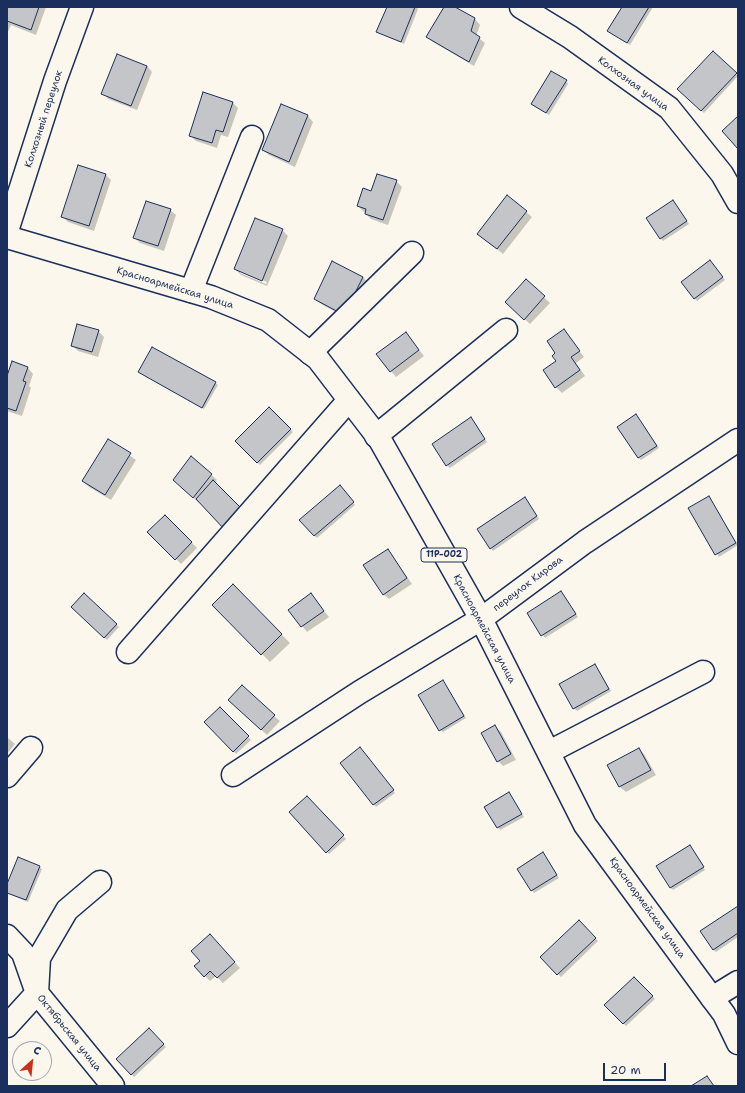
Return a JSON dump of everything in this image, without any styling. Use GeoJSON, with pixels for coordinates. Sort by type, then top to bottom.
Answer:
{"type":"FeatureCollection","features":[{"type":"Feature","properties":{"kind":"street","name":"Колхозный переулок"},"geometry":{"type":"LineString","coordinates":[[7,231],[55,81],[82,7]]}},
{"type":"Feature","properties":{"kind":"street","name":"Колхозная улица"},"geometry":{"type":"LineString","coordinates":[[521,7],[570,38],[668,108],[722,174],[738,202]]}},
{"type":"Feature","properties":{"kind":"street"},"geometry":{"type":"LineString","coordinates":[[191,291],[252,137]]}},
{"type":"Feature","properties":{"kind":"street","name":"Красноармейская улица"},"geometry":{"type":"LineString","coordinates":[[7,238],[211,297],[268,320],[318,359],[376,436],[481,619],[585,825],[724,1014],[738,1043]]}},
{"type":"Feature","properties":{"kind":"street"},"geometry":{"type":"LineString","coordinates":[[310,353],[412,253]]}},
{"type":"Feature","properties":{"kind":"street"},"geometry":{"type":"LineString","coordinates":[[376,436],[506,330]]}},
{"type":"Feature","properties":{"kind":"street"},"geometry":{"type":"LineString","coordinates":[[128,652],[349,400]]}},
{"type":"Feature","properties":{"kind":"street","name":"переулок Кирова"},"geometry":{"type":"LineString","coordinates":[[233,774],[360,692],[481,619],[585,542],[738,440]]}},
{"type":"Feature","properties":{"kind":"street"},"geometry":{"type":"LineString","coordinates":[[549,752],[703,672]]}},
{"type":"Feature","properties":{"kind":"street"},"geometry":{"type":"LineString","coordinates":[[7,776],[31,748]]}},
{"type":"Feature","properties":{"kind":"street"},"geometry":{"type":"LineString","coordinates":[[7,1026],[37,992],[39,958],[67,910],[100,882]]}},
{"type":"Feature","properties":{"kind":"street","name":"Октябрьская улица"},"geometry":{"type":"LineString","coordinates":[[7,936],[23,953],[37,992],[113,1086]]}},
{"type":"Feature","properties":{"kind":"street"},"geometry":{"type":"LineString","coordinates":[[712,998],[738,982]]}},
{"type":"Feature","properties":{"kind":"building"},"geometry":{"type":"Polygon","coordinates":[[[7,7],[39,7],[31,30],[7,21],[7,7]]]}},
{"type":"Feature","properties":{"kind":"building"},"geometry":{"type":"Polygon","coordinates":[[[387,7],[415,7],[401,42],[376,32],[387,7]]]}},
{"type":"Feature","properties":{"kind":"building"},"geometry":{"type":"Polygon","coordinates":[[[444,7],[455,7],[475,18],[471,31],[480,37],[469,62],[426,37],[444,7]]]}},
{"type":"Feature","properties":{"kind":"building"},"geometry":{"type":"Polygon","coordinates":[[[622,7],[649,7],[627,43],[607,31],[622,7]]]}},
{"type":"Feature","properties":{"kind":"building"},"geometry":{"type":"Polygon","coordinates":[[[713,51],[737,73],[701,111],[677,89],[713,51]]]}},
{"type":"Feature","properties":{"kind":"building"},"geometry":{"type":"Polygon","coordinates":[[[117,54],[147,66],[131,106],[101,94],[117,54]]]}},
{"type":"Feature","properties":{"kind":"building"},"geometry":{"type":"Polygon","coordinates":[[[551,71],[567,80],[546,113],[531,104],[551,71]]]}},
{"type":"Feature","properties":{"kind":"building"},"geometry":{"type":"Polygon","coordinates":[[[203,92],[233,102],[223,132],[216,130],[212,143],[189,136],[203,92]]]}},
{"type":"Feature","properties":{"kind":"building"},"geometry":{"type":"Polygon","coordinates":[[[281,104],[308,115],[289,162],[262,150],[281,104]]]}},
{"type":"Feature","properties":{"kind":"building"},"geometry":{"type":"Polygon","coordinates":[[[738,116],[738,149],[722,131],[738,116]]]}},
{"type":"Feature","properties":{"kind":"building"},"geometry":{"type":"Polygon","coordinates":[[[78,165],[106,174],[89,226],[61,217],[78,165]]]}},
{"type":"Feature","properties":{"kind":"building"},"geometry":{"type":"Polygon","coordinates":[[[377,174],[397,180],[383,220],[365,214],[366,209],[357,206],[363,188],[371,191],[377,174]]]}},
{"type":"Feature","properties":{"kind":"building"},"geometry":{"type":"Polygon","coordinates":[[[507,195],[527,211],[497,249],[477,234],[507,195]]]}},
{"type":"Feature","properties":{"kind":"building"},"geometry":{"type":"Polygon","coordinates":[[[673,200],[687,221],[660,239],[646,218],[673,200]]]}},
{"type":"Feature","properties":{"kind":"building"},"geometry":{"type":"Polygon","coordinates":[[[146,201],[171,209],[158,246],[133,238],[146,201]]]}},
{"type":"Feature","properties":{"kind":"building"},"geometry":{"type":"Polygon","coordinates":[[[255,218],[283,229],[262,281],[234,269],[255,218]]]}},
{"type":"Feature","properties":{"kind":"building"},"geometry":{"type":"Polygon","coordinates":[[[710,260],[723,277],[694,299],[681,282],[710,260]]]}},
{"type":"Feature","properties":{"kind":"building"},"geometry":{"type":"Polygon","coordinates":[[[332,261],[363,277],[344,315],[314,299],[332,261]]]}},
{"type":"Feature","properties":{"kind":"building"},"geometry":{"type":"Polygon","coordinates":[[[526,279],[545,296],[524,320],[505,302],[526,279]]]}},
{"type":"Feature","properties":{"kind":"building"},"geometry":{"type":"Polygon","coordinates":[[[77,324],[99,330],[92,352],[71,346],[77,324]]]}},
{"type":"Feature","properties":{"kind":"building"},"geometry":{"type":"Polygon","coordinates":[[[564,329],[580,351],[571,357],[580,370],[555,388],[543,370],[556,361],[552,356],[555,353],[547,341],[564,329]]]}},
{"type":"Feature","properties":{"kind":"building"},"geometry":{"type":"Polygon","coordinates":[[[406,332],[419,350],[390,372],[376,354],[406,332]]]}},
{"type":"Feature","properties":{"kind":"building"},"geometry":{"type":"Polygon","coordinates":[[[152,347],[216,382],[202,408],[138,372],[152,347]]]}},
{"type":"Feature","properties":{"kind":"building"},"geometry":{"type":"Polygon","coordinates":[[[12,361],[28,367],[23,381],[26,382],[16,411],[7,408],[7,376],[12,361]]]}},
{"type":"Feature","properties":{"kind":"building"},"geometry":{"type":"Polygon","coordinates":[[[269,407],[291,429],[257,463],[235,441],[269,407]]]}},
{"type":"Feature","properties":{"kind":"building"},"geometry":{"type":"Polygon","coordinates":[[[636,414],[657,446],[638,458],[617,427],[636,414]]]}},
{"type":"Feature","properties":{"kind":"building"},"geometry":{"type":"Polygon","coordinates":[[[471,417],[485,439],[446,466],[432,444],[471,417]]]}},
{"type":"Feature","properties":{"kind":"building"},"geometry":{"type":"Polygon","coordinates":[[[108,439],[131,453],[105,495],[82,481],[108,439]]]}},
{"type":"Feature","properties":{"kind":"building"},"geometry":{"type":"Polygon","coordinates":[[[191,456],[212,474],[193,498],[173,480],[191,456]]]}},
{"type":"Feature","properties":{"kind":"building"},"geometry":{"type":"Polygon","coordinates":[[[213,480],[243,510],[225,530],[196,499],[213,480]]]}},
{"type":"Feature","properties":{"kind":"building"},"geometry":{"type":"Polygon","coordinates":[[[340,485],[354,502],[314,536],[299,520],[340,485]]]}},
{"type":"Feature","properties":{"kind":"building"},"geometry":{"type":"Polygon","coordinates":[[[709,496],[736,543],[715,555],[688,508],[709,496]]]}},
{"type":"Feature","properties":{"kind":"building"},"geometry":{"type":"Polygon","coordinates":[[[525,497],[537,516],[490,549],[477,529],[525,497]]]}},
{"type":"Feature","properties":{"kind":"building"},"geometry":{"type":"Polygon","coordinates":[[[165,515],[192,542],[175,560],[147,532],[165,515]]]}},
{"type":"Feature","properties":{"kind":"building"},"geometry":{"type":"Polygon","coordinates":[[[388,549],[407,578],[383,595],[363,565],[388,549]]]}},
{"type":"Feature","properties":{"kind":"building"},"geometry":{"type":"Polygon","coordinates":[[[233,584],[282,634],[261,655],[212,605],[233,584]]]}},
{"type":"Feature","properties":{"kind":"building"},"geometry":{"type":"Polygon","coordinates":[[[561,591],[576,614],[541,636],[527,613],[561,591]]]}},
{"type":"Feature","properties":{"kind":"building"},"geometry":{"type":"Polygon","coordinates":[[[84,593],[117,624],[104,638],[71,607],[84,593]]]}},
{"type":"Feature","properties":{"kind":"building"},"geometry":{"type":"Polygon","coordinates":[[[311,593],[324,611],[301,627],[288,610],[311,593]]]}},
{"type":"Feature","properties":{"kind":"building"},"geometry":{"type":"Polygon","coordinates":[[[595,664],[609,689],[573,709],[559,684],[595,664]]]}},
{"type":"Feature","properties":{"kind":"building"},"geometry":{"type":"Polygon","coordinates":[[[443,680],[464,716],[439,731],[418,695],[443,680]]]}},
{"type":"Feature","properties":{"kind":"building"},"geometry":{"type":"Polygon","coordinates":[[[242,685],[275,715],[261,730],[228,700],[242,685]]]}},
{"type":"Feature","properties":{"kind":"building"},"geometry":{"type":"Polygon","coordinates":[[[220,707],[249,736],[233,752],[204,722],[220,707]]]}},
{"type":"Feature","properties":{"kind":"building"},"geometry":{"type":"Polygon","coordinates":[[[495,725],[511,754],[497,762],[481,733],[495,725]]]}},
{"type":"Feature","properties":{"kind":"building"},"geometry":{"type":"Polygon","coordinates":[[[360,747],[394,790],[373,805],[340,763],[360,747]]]}},
{"type":"Feature","properties":{"kind":"building"},"geometry":{"type":"Polygon","coordinates":[[[639,748],[651,770],[619,787],[607,765],[639,748]]]}},
{"type":"Feature","properties":{"kind":"building"},"geometry":{"type":"Polygon","coordinates":[[[509,792],[522,814],[497,828],[484,807],[509,792]]]}},
{"type":"Feature","properties":{"kind":"building"},"geometry":{"type":"Polygon","coordinates":[[[307,796],[344,835],[326,853],[289,812],[307,796]]]}},
{"type":"Feature","properties":{"kind":"building"},"geometry":{"type":"Polygon","coordinates":[[[690,845],[704,867],[670,888],[656,866],[690,845]]]}},
{"type":"Feature","properties":{"kind":"building"},"geometry":{"type":"Polygon","coordinates":[[[543,852],[557,875],[531,891],[517,869],[543,852]]]}},
{"type":"Feature","properties":{"kind":"building"},"geometry":{"type":"Polygon","coordinates":[[[18,857],[40,866],[26,900],[7,893],[7,884],[18,857]]]}},
{"type":"Feature","properties":{"kind":"building"},"geometry":{"type":"Polygon","coordinates":[[[738,906],[738,933],[713,950],[700,931],[738,906]]]}},
{"type":"Feature","properties":{"kind":"building"},"geometry":{"type":"Polygon","coordinates":[[[579,920],[596,938],[557,975],[540,957],[579,920]]]}},
{"type":"Feature","properties":{"kind":"building"},"geometry":{"type":"Polygon","coordinates":[[[210,934],[235,962],[217,978],[210,971],[204,977],[194,966],[200,961],[191,951],[210,934]]]}},
{"type":"Feature","properties":{"kind":"building"},"geometry":{"type":"Polygon","coordinates":[[[634,977],[653,996],[623,1024],[604,1005],[634,977]]]}},
{"type":"Feature","properties":{"kind":"building"},"geometry":{"type":"Polygon","coordinates":[[[149,1028],[164,1044],[131,1075],[116,1059],[149,1028]]]}},
{"type":"Feature","properties":{"kind":"building"},"geometry":{"type":"Polygon","coordinates":[[[707,1076],[714,1086],[691,1086],[707,1076]]]}}]}
